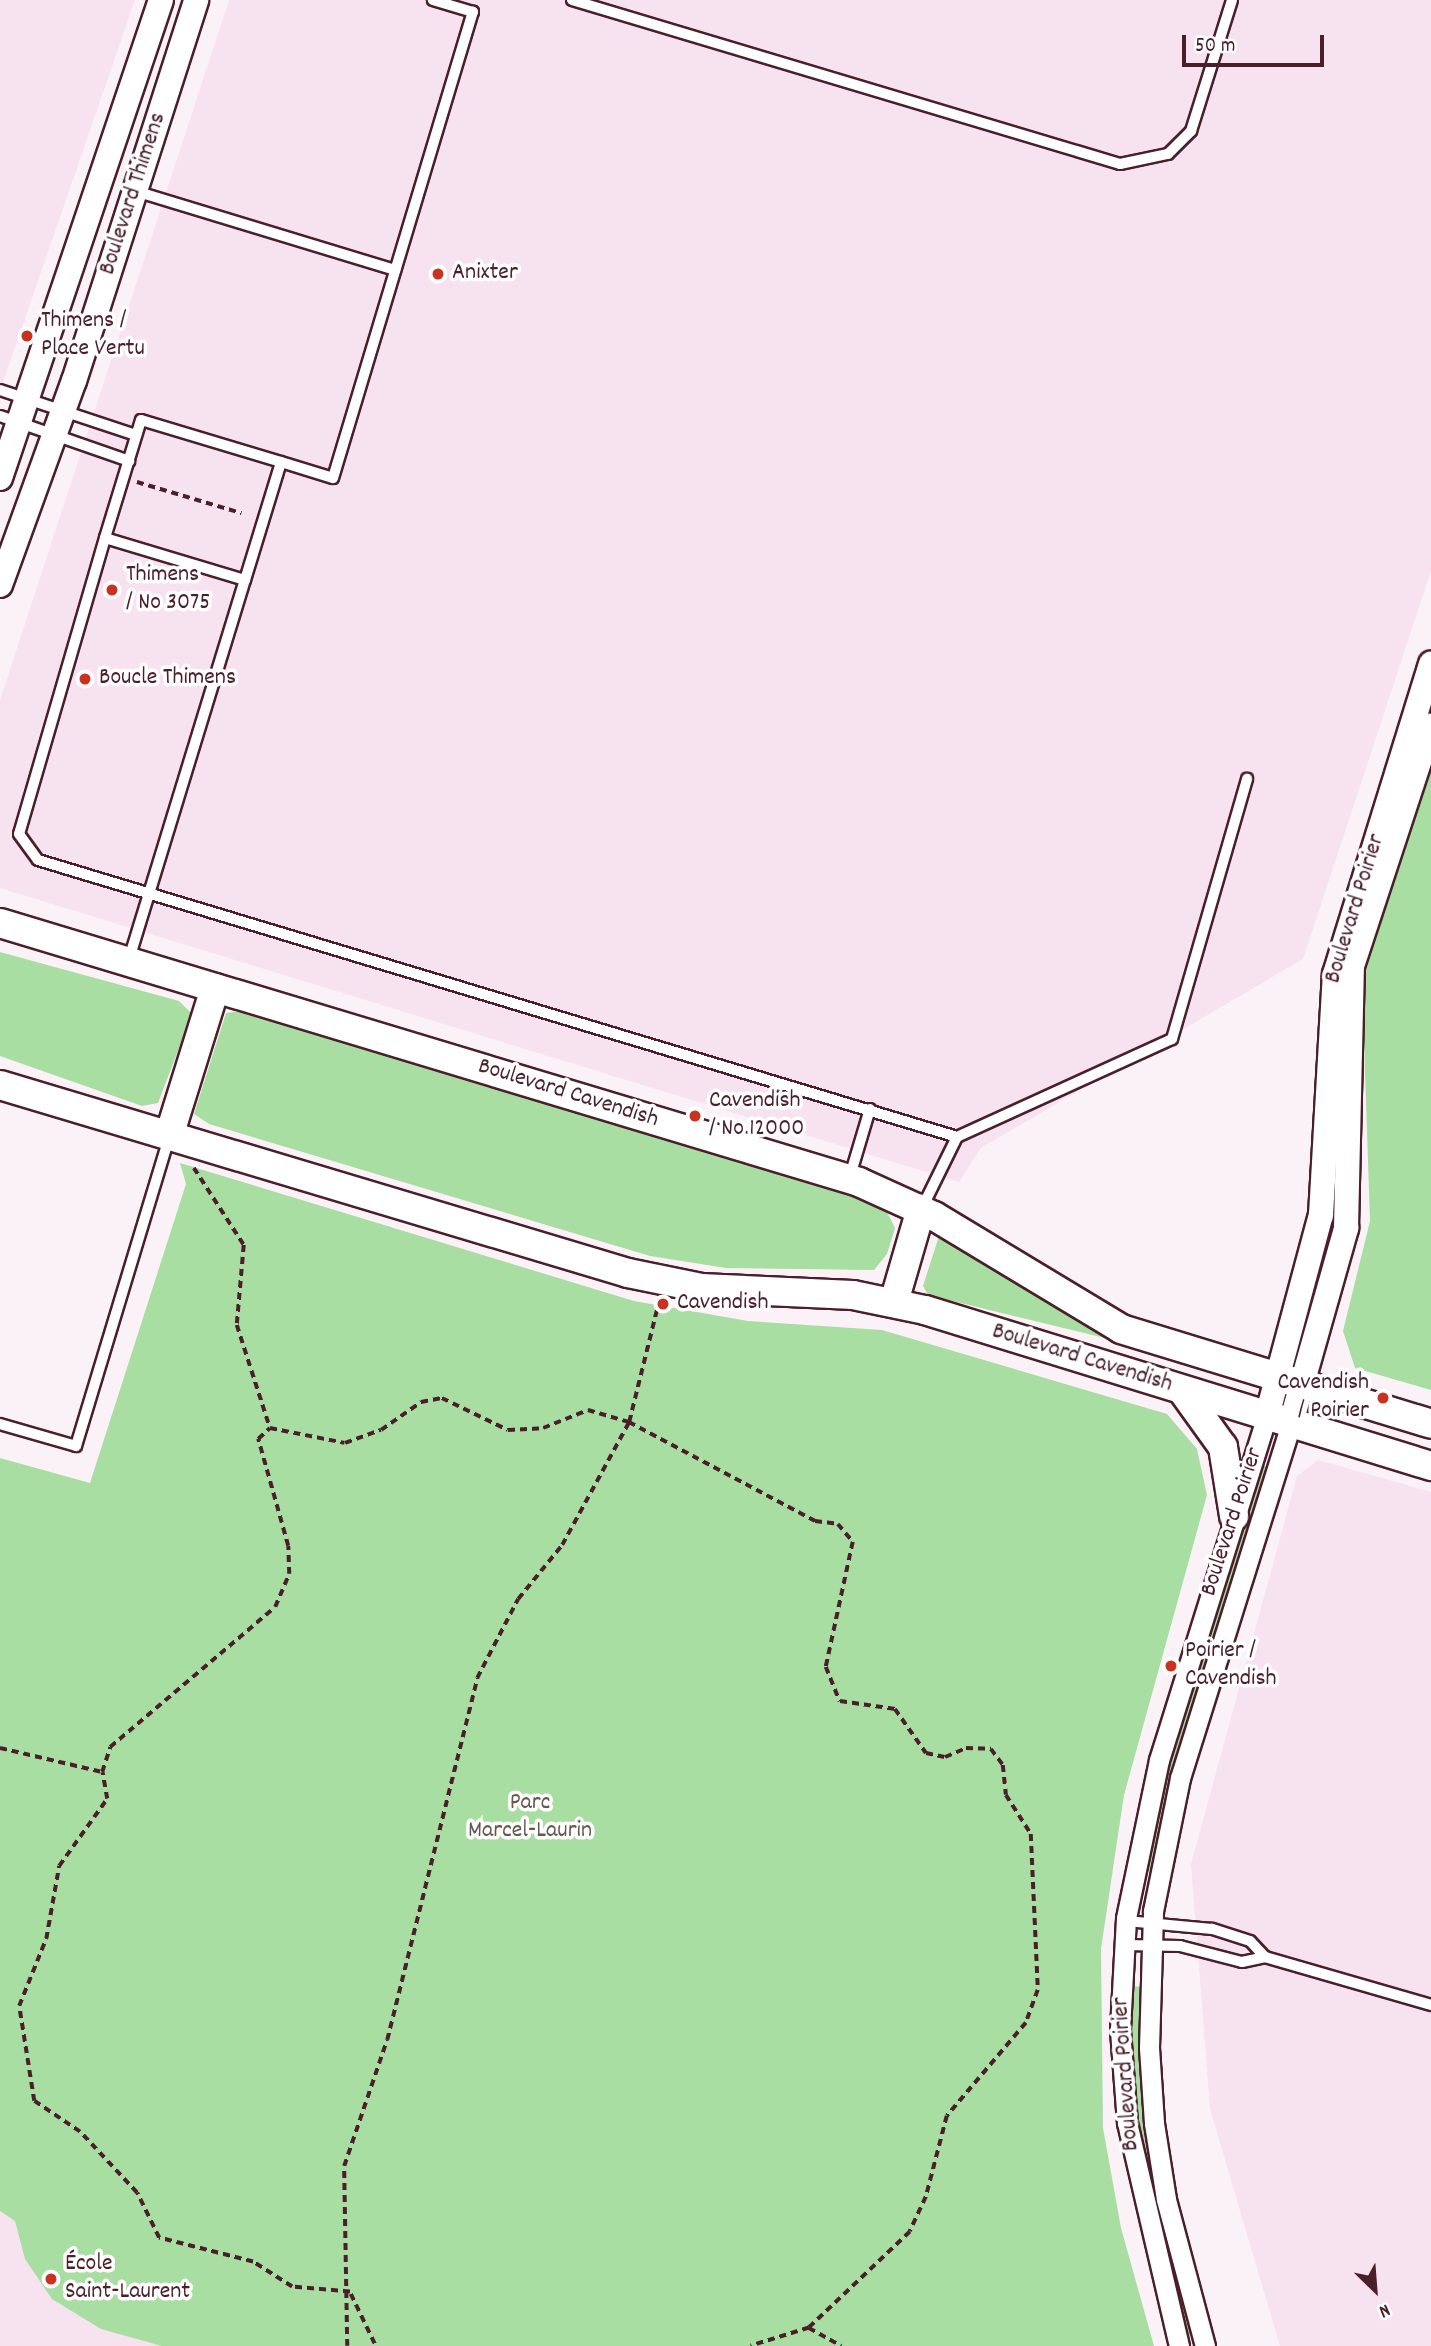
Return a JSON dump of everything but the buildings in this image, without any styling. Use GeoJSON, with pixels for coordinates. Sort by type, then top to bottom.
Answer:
{"type":"FeatureCollection","features":[{"type":"Feature","properties":{"kind":"main road","name":"Boulevard Cavendish"},"geometry":{"type":"LineString","coordinates":[[0,923],[849,1178],[921,1209],[1111,1324],[1290,1384],[1431,1424]]}},
{"type":"Feature","properties":{"kind":"main road"},"geometry":{"type":"LineString","coordinates":[[169,1136],[215,988]]}},
{"type":"Feature","properties":{"kind":"main road","name":"Boulevard Cavendish"},"geometry":{"type":"LineString","coordinates":[[0,1085],[654,1279],[894,1303],[1431,1466]]}},
{"type":"Feature","properties":{"kind":"main road"},"geometry":{"type":"LineString","coordinates":[[894,1303],[921,1209]]}},
{"type":"Feature","properties":{"kind":"main road"},"geometry":{"type":"LineString","coordinates":[[1181,1390],[1223,1447],[1234,1516]]}},
{"type":"Feature","properties":{"kind":"street","name":"Boulevard Thimens"},"geometry":{"type":"LineString","coordinates":[[0,478],[9,420],[27,398],[160,0]]}},
{"type":"Feature","properties":{"kind":"street","name":"Boulevard Thimens"},"geometry":{"type":"LineString","coordinates":[[0,584],[61,410],[196,0]]}},
{"type":"Feature","properties":{"kind":"street","name":"Boulevard Poirier"},"geometry":{"type":"LineString","coordinates":[[1290,1384],[1322,1205],[1335,974],[1431,663]]}},
{"type":"Feature","properties":{"kind":"street","name":"Boulevard Poirier"},"geometry":{"type":"LineString","coordinates":[[1205,2346],[1157,2148],[1149,2048],[1153,1921],[1180,1778],[1279,1420],[1346,1228],[1352,966],[1431,726]]}},
{"type":"Feature","properties":{"kind":"street","name":"Boulevard Poirier"},"geometry":{"type":"LineString","coordinates":[[1179,2346],[1127,2123],[1121,2029],[1126,1921],[1150,1793],[1234,1516],[1279,1420]]}},
{"type":"Feature","properties":{"kind":"lane"},"geometry":{"type":"LineString","coordinates":[[433,0],[473,12],[333,478],[141,420],[19,834],[37,860],[957,1137]]}},
{"type":"Feature","properties":{"kind":"lane"},"geometry":{"type":"LineString","coordinates":[[572,0],[1121,164],[1168,154],[1191,131],[1233,0]]}},
{"type":"Feature","properties":{"kind":"lane"},"geometry":{"type":"LineString","coordinates":[[134,191],[396,270]]}},
{"type":"Feature","properties":{"kind":"lane"},"geometry":{"type":"LineString","coordinates":[[0,390],[136,435]]}},
{"type":"Feature","properties":{"kind":"lane"},"geometry":{"type":"LineString","coordinates":[[9,420],[128,461]]}},
{"type":"Feature","properties":{"kind":"lane"},"geometry":{"type":"LineString","coordinates":[[128,963],[281,462]]}},
{"type":"Feature","properties":{"kind":"lane"},"geometry":{"type":"LineString","coordinates":[[105,538],[245,580]]}},
{"type":"Feature","properties":{"kind":"lane"},"geometry":{"type":"LineString","coordinates":[[921,1209],[957,1137],[1172,1040],[1247,779]]}},
{"type":"Feature","properties":{"kind":"lane"},"geometry":{"type":"LineString","coordinates":[[849,1178],[870,1109]]}},
{"type":"Feature","properties":{"kind":"lane"},"geometry":{"type":"LineString","coordinates":[[0,1424],[76,1446],[169,1136]]}},
{"type":"Feature","properties":{"kind":"lane"},"geometry":{"type":"LineString","coordinates":[[1126,1921],[1153,1921],[1224,1933],[1250,1941],[1265,1957]]}},
{"type":"Feature","properties":{"kind":"lane"},"geometry":{"type":"LineString","coordinates":[[1124,1945],[1152,1945],[1242,1962],[1265,1957],[1431,2005]]}},
{"type":"Feature","properties":{"kind":"path"},"geometry":{"type":"LineString","coordinates":[[135,481],[242,513]]}},
{"type":"Feature","properties":{"kind":"path"},"geometry":{"type":"LineString","coordinates":[[169,1136],[231,1217],[244,1245],[237,1325],[270,1428]]}},
{"type":"Feature","properties":{"kind":"path"},"geometry":{"type":"LineString","coordinates":[[347,2346],[350,2292],[344,2166],[387,2040],[477,1678],[518,1599],[562,1545],[629,1422],[660,1299]]}},
{"type":"Feature","properties":{"kind":"path"},"geometry":{"type":"LineString","coordinates":[[270,1428],[345,1443],[381,1430],[421,1402],[442,1398],[508,1430],[543,1428],[588,1410],[629,1422],[815,1521],[838,1524],[853,1542],[826,1667],[840,1701],[895,1709],[926,1753],[945,1757],[966,1748],[991,1749],[1003,1765],[1006,1795],[1031,1834],[1038,1990],[1026,2023],[947,2116],[926,2197],[910,2232],[809,2328],[751,2346]]}},
{"type":"Feature","properties":{"kind":"path"},"geometry":{"type":"LineString","coordinates":[[270,1428],[258,1439],[259,1451],[288,1546],[289,1574],[275,1607],[110,1747],[102,1772],[107,1799],[59,1866],[46,1939],[19,2006],[34,2101],[80,2132],[127,2182],[159,2238],[253,2262],[292,2287],[350,2292]]}},
{"type":"Feature","properties":{"kind":"path"},"geometry":{"type":"LineString","coordinates":[[0,1748],[102,1772]]}},
{"type":"Feature","properties":{"kind":"path"},"geometry":{"type":"LineString","coordinates":[[350,2292],[376,2346]]}},
{"type":"Feature","properties":{"kind":"path"},"geometry":{"type":"LineString","coordinates":[[809,2328],[841,2346]]}},
{"type":"Feature","properties":{"kind":"shaded area"},"geometry":{"type":"Polygon","coordinates":[[[0,0],[135,0],[0,391],[0,0]]]}},
{"type":"Feature","properties":{"kind":"shaded area"},"geometry":{"type":"Polygon","coordinates":[[[229,0],[1431,0],[1431,571],[1303,959],[981,1148],[959,1182],[0,888],[0,700],[229,0]]]}},
{"type":"Feature","properties":{"kind":"shaded area"},"geometry":{"type":"Polygon","coordinates":[[[1318,1460],[1431,1492],[1431,2346],[1280,2346],[1210,2109],[1191,1864],[1297,1476],[1318,1460]]]}},
{"type":"Feature","properties":{"kind":"shaded area","name":"École Saint-Laurent"},"geometry":{"type":"Polygon","coordinates":[[[0,2211],[203,2346],[0,2346],[0,2211]]]}},
{"type":"Feature","properties":{"kind":"green space"},"geometry":{"type":"Polygon","coordinates":[[[1431,769],[1431,1390],[1355,1368],[1343,1331],[1370,1221],[1362,982],[1431,769]]]}},
{"type":"Feature","properties":{"kind":"green space"},"geometry":{"type":"Polygon","coordinates":[[[0,952],[179,1001],[192,1014],[158,1103],[142,1106],[0,1056],[0,952]]]}},
{"type":"Feature","properties":{"kind":"green space"},"geometry":{"type":"Polygon","coordinates":[[[250,1010],[829,1185],[887,1212],[895,1228],[887,1254],[874,1270],[726,1268],[650,1256],[209,1124],[194,1114],[226,1013],[250,1010]]]}},
{"type":"Feature","properties":{"kind":"green space","name":"Parc Marcel-Laurin"},"geometry":{"type":"Polygon","coordinates":[[[180,1163],[634,1301],[748,1321],[882,1330],[1167,1414],[1197,1449],[1207,1495],[1124,1795],[1101,1949],[1103,2128],[1121,2228],[1154,2346],[162,2346],[101,2329],[52,2299],[25,2259],[15,2221],[0,2211],[0,1458],[90,1483],[186,1184],[180,1163]]]}},
{"type":"Feature","properties":{"kind":"green space"},"geometry":{"type":"Polygon","coordinates":[[[939,1236],[1109,1339],[928,1295],[923,1286],[939,1236]]]}},
{"type":"Feature","properties":{"kind":"green space"},"geometry":{"type":"Polygon","coordinates":[[[1257,1464],[1270,1467],[1152,1872],[1140,1870],[1257,1464]]]}},
{"type":"Feature","properties":{"kind":"green space"},"geometry":{"type":"Polygon","coordinates":[[[1129,1986],[1144,1987],[1196,2334],[1183,2337],[1149,2209],[1130,2083],[1129,1986]]]}},
{"type":"Feature","properties":{"kind":"place","name":"Anixter"},"geometry":{"type":"Point","coordinates":[438,274]}},
{"type":"Feature","properties":{"kind":"place","name":"Thimens / Place Vertu"},"geometry":{"type":"Point","coordinates":[27,336]}},
{"type":"Feature","properties":{"kind":"place","name":"Thimens / No 3075"},"geometry":{"type":"Point","coordinates":[112,590]}},
{"type":"Feature","properties":{"kind":"place","name":"Boucle Thimens"},"geometry":{"type":"Point","coordinates":[85,679]}},
{"type":"Feature","properties":{"kind":"place","name":"Cavendish / No 12000"},"geometry":{"type":"Point","coordinates":[695,1116]}},
{"type":"Feature","properties":{"kind":"place","name":"Cavendish"},"geometry":{"type":"Point","coordinates":[663,1304]}},
{"type":"Feature","properties":{"kind":"place","name":"Cavendish / Poirier"},"geometry":{"type":"Point","coordinates":[1383,1398]}},
{"type":"Feature","properties":{"kind":"place","name":"Poirier / Cavendish"},"geometry":{"type":"Point","coordinates":[1171,1666]}},
{"type":"Feature","properties":{"kind":"place","name":"École Saint-Laurent"},"geometry":{"type":"Point","coordinates":[51,2279]}}]}
